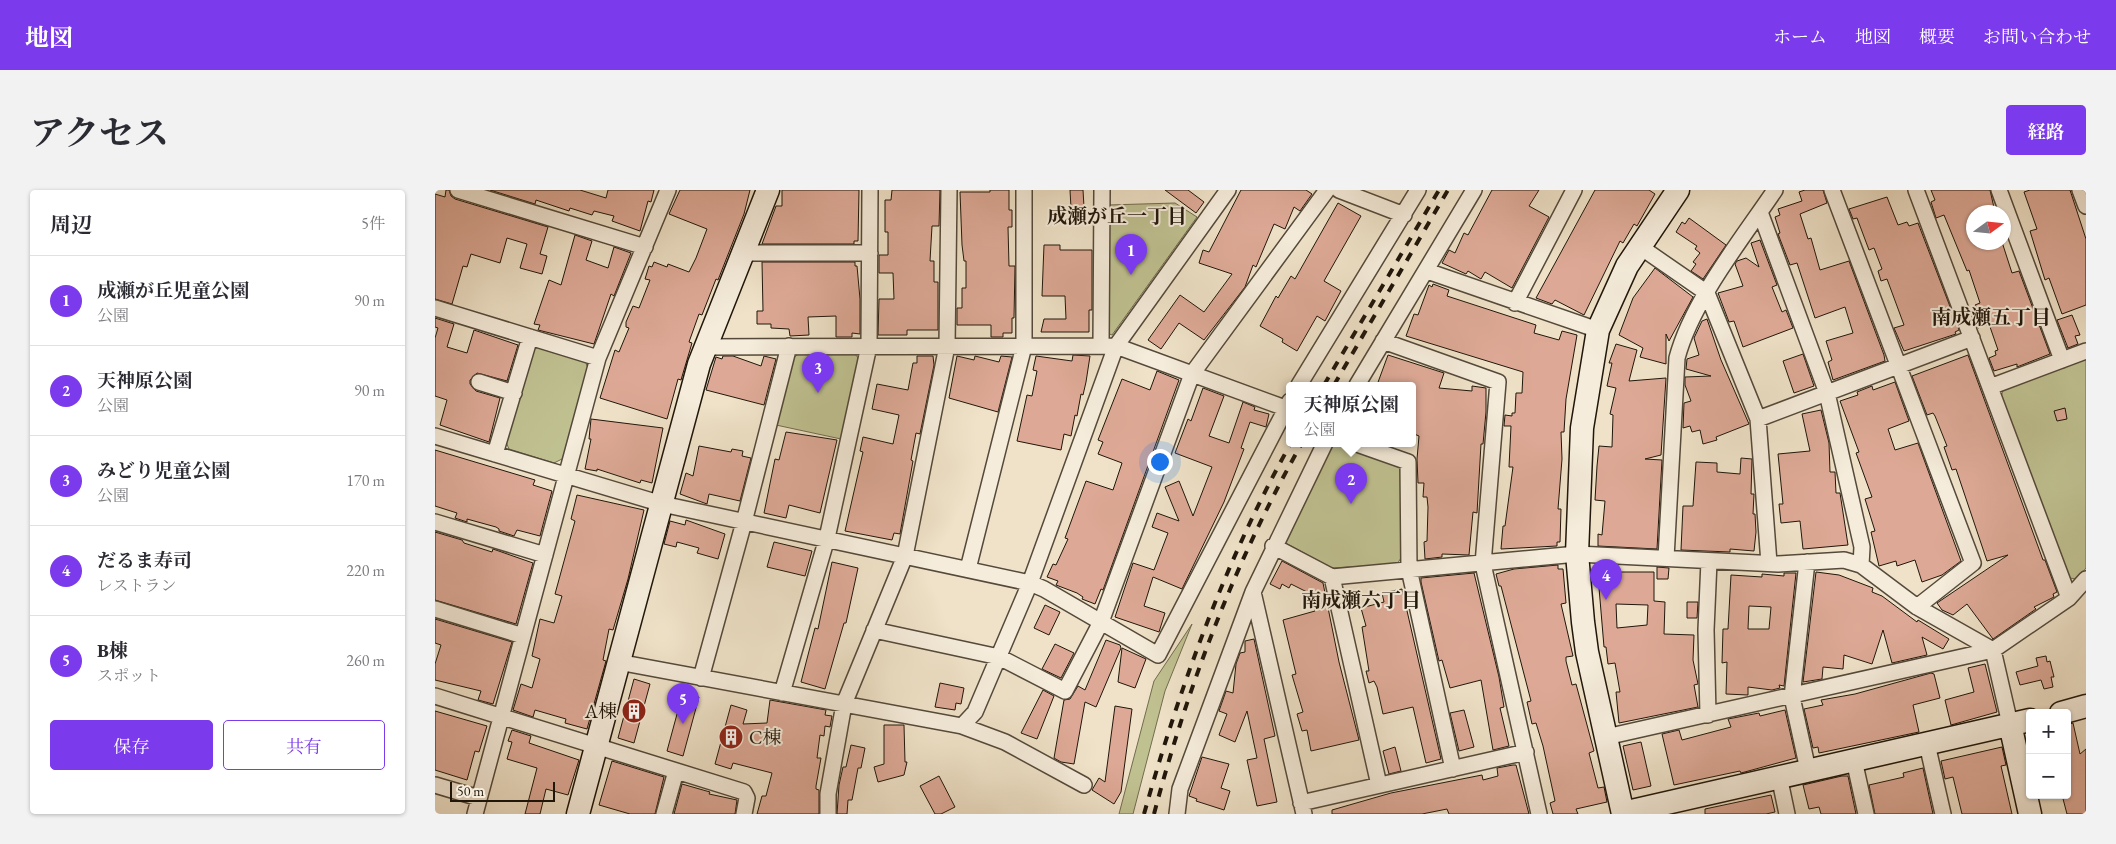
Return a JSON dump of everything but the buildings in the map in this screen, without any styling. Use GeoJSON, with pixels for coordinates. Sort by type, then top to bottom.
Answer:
{"type":"FeatureCollection","features":[{"type":"Feature","properties":{"kind":"street"},"geometry":{"type":"LineString","coordinates":[[459,190],[645,247]]}},
{"type":"Feature","properties":{"kind":"street"},"geometry":{"type":"LineString","coordinates":[[475,814],[599,358],[668,190]]}},
{"type":"Feature","properties":{"kind":"street"},"geometry":{"type":"LineString","coordinates":[[578,814],[699,364],[767,190]]}},
{"type":"Feature","properties":{"kind":"street"},"geometry":{"type":"LineString","coordinates":[[782,693],[827,538],[869,346],[870,190]]}},
{"type":"Feature","properties":{"kind":"street"},"geometry":{"type":"LineString","coordinates":[[828,814],[827,794],[844,704],[905,556],[947,346],[949,190]]}},
{"type":"Feature","properties":{"kind":"street"},"geometry":{"type":"LineString","coordinates":[[969,569],[1024,346],[1024,190]]}},
{"type":"Feature","properties":{"kind":"street"},"geometry":{"type":"LineString","coordinates":[[1102,190],[1108,346]]}},
{"type":"Feature","properties":{"kind":"street"},"geometry":{"type":"LineString","coordinates":[[962,726],[975,712],[1030,583],[1108,346],[1228,190]]}},
{"type":"Feature","properties":{"kind":"street"},"geometry":{"type":"LineString","coordinates":[[874,630],[999,657],[1065,691],[1101,622],[1192,374],[1327,190]]}},
{"type":"Feature","properties":{"kind":"street"},"geometry":{"type":"LineString","coordinates":[[1339,190],[1404,215]]}},
{"type":"Feature","properties":{"kind":"street"},"geometry":{"type":"LineString","coordinates":[[1301,382],[1418,190]]}},
{"type":"Feature","properties":{"kind":"street"},"geometry":{"type":"LineString","coordinates":[[1359,382],[1474,190]]}},
{"type":"Feature","properties":{"kind":"street"},"geometry":{"type":"LineString","coordinates":[[1515,303],[1574,190]]}},
{"type":"Feature","properties":{"kind":"street"},"geometry":{"type":"LineString","coordinates":[[1678,190],[1639,246],[1613,292],[1598,330],[1582,428],[1577,554],[1587,652],[1621,814],[1779,776],[2020,722]]}},
{"type":"Feature","properties":{"kind":"street"},"geometry":{"type":"LineString","coordinates":[[1666,558],[1677,358],[1688,325],[1775,190]]}},
{"type":"Feature","properties":{"kind":"street"},"geometry":{"type":"LineString","coordinates":[[1833,190],[1973,562],[1917,607]]}},
{"type":"Feature","properties":{"kind":"street"},"geometry":{"type":"LineString","coordinates":[[1916,190],[2069,598]]}},
{"type":"Feature","properties":{"kind":"street"},"geometry":{"type":"LineString","coordinates":[[1999,190],[2062,360]]}},
{"type":"Feature","properties":{"kind":"street"},"geometry":{"type":"LineString","coordinates":[[2080,190],[2086,206]]}},
{"type":"Feature","properties":{"kind":"street"},"geometry":{"type":"LineString","coordinates":[[1760,212],[1827,393],[1862,547],[1861,565]]}},
{"type":"Feature","properties":{"kind":"street"},"geometry":{"type":"LineString","coordinates":[[1639,246],[1707,293],[1758,419],[1769,563]]}},
{"type":"Feature","properties":{"kind":"street"},"geometry":{"type":"LineString","coordinates":[[743,253],[870,252]]}},
{"type":"Feature","properties":{"kind":"street"},"geometry":{"type":"LineString","coordinates":[[1427,271],[1515,303],[1598,330]]}},
{"type":"Feature","properties":{"kind":"street"},"geometry":{"type":"LineString","coordinates":[[435,308],[599,358]]}},
{"type":"Feature","properties":{"kind":"street"},"geometry":{"type":"LineString","coordinates":[[495,454],[531,337]]}},
{"type":"Feature","properties":{"kind":"street"},"geometry":{"type":"LineString","coordinates":[[1758,419],[1972,338]]}},
{"type":"Feature","properties":{"kind":"street"},"geometry":{"type":"LineString","coordinates":[[1383,341],[1498,382],[1483,564],[1539,814]]}},
{"type":"Feature","properties":{"kind":"street"},"geometry":{"type":"LineString","coordinates":[[701,678],[745,522],[789,346]]}},
{"type":"Feature","properties":{"kind":"street"},"geometry":{"type":"LineString","coordinates":[[705,347],[1108,346],[1286,404]]}},
{"type":"Feature","properties":{"kind":"street"},"geometry":{"type":"LineString","coordinates":[[1990,387],[2086,351]]}},
{"type":"Feature","properties":{"kind":"street"},"geometry":{"type":"LineString","coordinates":[[479,382],[514,393]]}},
{"type":"Feature","properties":{"kind":"street"},"geometry":{"type":"LineString","coordinates":[[435,436],[662,504],[1030,583],[1044,588],[1158,655],[1286,406]]}},
{"type":"Feature","properties":{"kind":"street"},"geometry":{"type":"LineString","coordinates":[[1177,814],[1180,789],[1253,592],[1273,546],[1323,447]]}},
{"type":"Feature","properties":{"kind":"street"},"geometry":{"type":"LineString","coordinates":[[1365,447],[1408,462],[1409,569],[1453,769]]}},
{"type":"Feature","properties":{"kind":"street"},"geometry":{"type":"LineString","coordinates":[[435,522],[545,555]]}},
{"type":"Feature","properties":{"kind":"street"},"geometry":{"type":"LineString","coordinates":[[1273,546],[1333,577],[1577,554],[1769,563],[1844,560],[1861,565],[1917,607],[1993,650],[2020,722],[2030,814]]}},
{"type":"Feature","properties":{"kind":"street"},"geometry":{"type":"LineString","coordinates":[[1707,715],[1706,630],[1709,561]]}},
{"type":"Feature","properties":{"kind":"street"},"geometry":{"type":"LineString","coordinates":[[1807,562],[1792,697],[1808,770]]}},
{"type":"Feature","properties":{"kind":"street"},"geometry":{"type":"LineString","coordinates":[[1333,577],[1379,785]]}},
{"type":"Feature","properties":{"kind":"street"},"geometry":{"type":"LineString","coordinates":[[1606,737],[1792,697],[1993,650],[2069,598],[2086,579]]}},
{"type":"Feature","properties":{"kind":"street"},"geometry":{"type":"LineString","coordinates":[[1253,592],[1302,808],[1379,785],[1526,752]]}},
{"type":"Feature","properties":{"kind":"street"},"geometry":{"type":"LineString","coordinates":[[435,609],[523,636]]}},
{"type":"Feature","properties":{"kind":"street"},"geometry":{"type":"LineString","coordinates":[[618,662],[962,726],[1005,742],[1084,785]]}},
{"type":"Feature","properties":{"kind":"street"},"geometry":{"type":"LineString","coordinates":[[435,696],[744,792],[747,798],[744,814]]}},
{"type":"Feature","properties":{"kind":"street"},"geometry":{"type":"LineString","coordinates":[[2071,710],[2086,706]]}},
{"type":"Feature","properties":{"kind":"street"},"geometry":{"type":"LineString","coordinates":[[1927,744],[1943,814]]}},
{"type":"Feature","properties":{"kind":"street"},"geometry":{"type":"LineString","coordinates":[[1854,760],[1866,814]]}},
{"type":"Feature","properties":{"kind":"street"},"geometry":{"type":"LineString","coordinates":[[664,814],[675,771]]}},
{"type":"Feature","properties":{"kind":"street"},"geometry":{"type":"LineString","coordinates":[[1779,776],[1787,814]]}},
{"type":"Feature","properties":{"kind":"street"},"geometry":{"type":"LineString","coordinates":[[435,784],[479,798]]}},
{"type":"Feature","properties":{"kind":"green space"},"geometry":{"type":"Polygon","coordinates":[[[1175,203],[1197,217],[1112,335],[1107,333],[1108,205],[1175,203]]]}},
{"type":"Feature","properties":{"kind":"green space"},"geometry":{"type":"Polygon","coordinates":[[[540,347],[585,361],[588,368],[564,458],[554,463],[509,449],[506,442],[534,349],[540,347]]]}},
{"type":"Feature","properties":{"kind":"green space"},"geometry":{"type":"Polygon","coordinates":[[[801,352],[853,352],[860,360],[841,439],[776,425],[792,359],[801,352]]]}},
{"type":"Feature","properties":{"kind":"green space"},"geometry":{"type":"Polygon","coordinates":[[[2086,358],[2086,568],[2077,579],[2069,578],[2001,397],[2003,390],[2086,358]]]}},
{"type":"Feature","properties":{"kind":"green space"},"geometry":{"type":"Polygon","coordinates":[[[1328,447],[1348,447],[1402,467],[1403,555],[1397,564],[1332,568],[1282,541],[1328,447]]]}},
{"type":"Feature","properties":{"kind":"green space"},"geometry":{"type":"Polygon","coordinates":[[[1192,624],[1165,691],[1133,814],[1119,814],[1154,681],[1192,624]]]}},
{"type":"Feature","properties":{"kind":"railway"},"geometry":{"type":"LineString","coordinates":[[1326,382],[1439,190]]}},
{"type":"Feature","properties":{"kind":"railway"},"geometry":{"type":"LineString","coordinates":[[1336,382],[1448,190]]}},
{"type":"Feature","properties":{"kind":"railway"},"geometry":{"type":"LineString","coordinates":[[1144,814],[1189,671],[1225,578],[1267,487],[1289,447]]}},
{"type":"Feature","properties":{"kind":"railway"},"geometry":{"type":"LineString","coordinates":[[1154,814],[1182,718],[1216,624],[1256,532],[1300,447]]}},
{"type":"Feature","properties":{"kind":"place","name":"成瀬が丘児童公園"},"geometry":{"type":"Point","coordinates":[1131,275]}},
{"type":"Feature","properties":{"kind":"place","name":"みどり児童公園"},"geometry":{"type":"Point","coordinates":[818,393]}},
{"type":"Feature","properties":{"kind":"place","name":"天神原公園"},"geometry":{"type":"Point","coordinates":[1351,504]}},
{"type":"Feature","properties":{"kind":"place","name":"だるま寿司"},"geometry":{"type":"Point","coordinates":[1606,600]}},
{"type":"Feature","properties":{"kind":"place","name":"A棟"},"geometry":{"type":"Point","coordinates":[634,711]}},
{"type":"Feature","properties":{"kind":"place","name":"B棟"},"geometry":{"type":"Point","coordinates":[683,724]}},
{"type":"Feature","properties":{"kind":"place","name":"C棟"},"geometry":{"type":"Point","coordinates":[731,737]}},
{"type":"Feature","properties":{"kind":"district","name":"成瀬が丘一丁目"},"geometry":{"type":"Point","coordinates":[1117,216]}},
{"type":"Feature","properties":{"kind":"district","name":"南成瀬五丁目"},"geometry":{"type":"Point","coordinates":[1991,317]}},
{"type":"Feature","properties":{"kind":"district","name":"南成瀬六丁目"},"geometry":{"type":"Point","coordinates":[1361,600]}}]}
